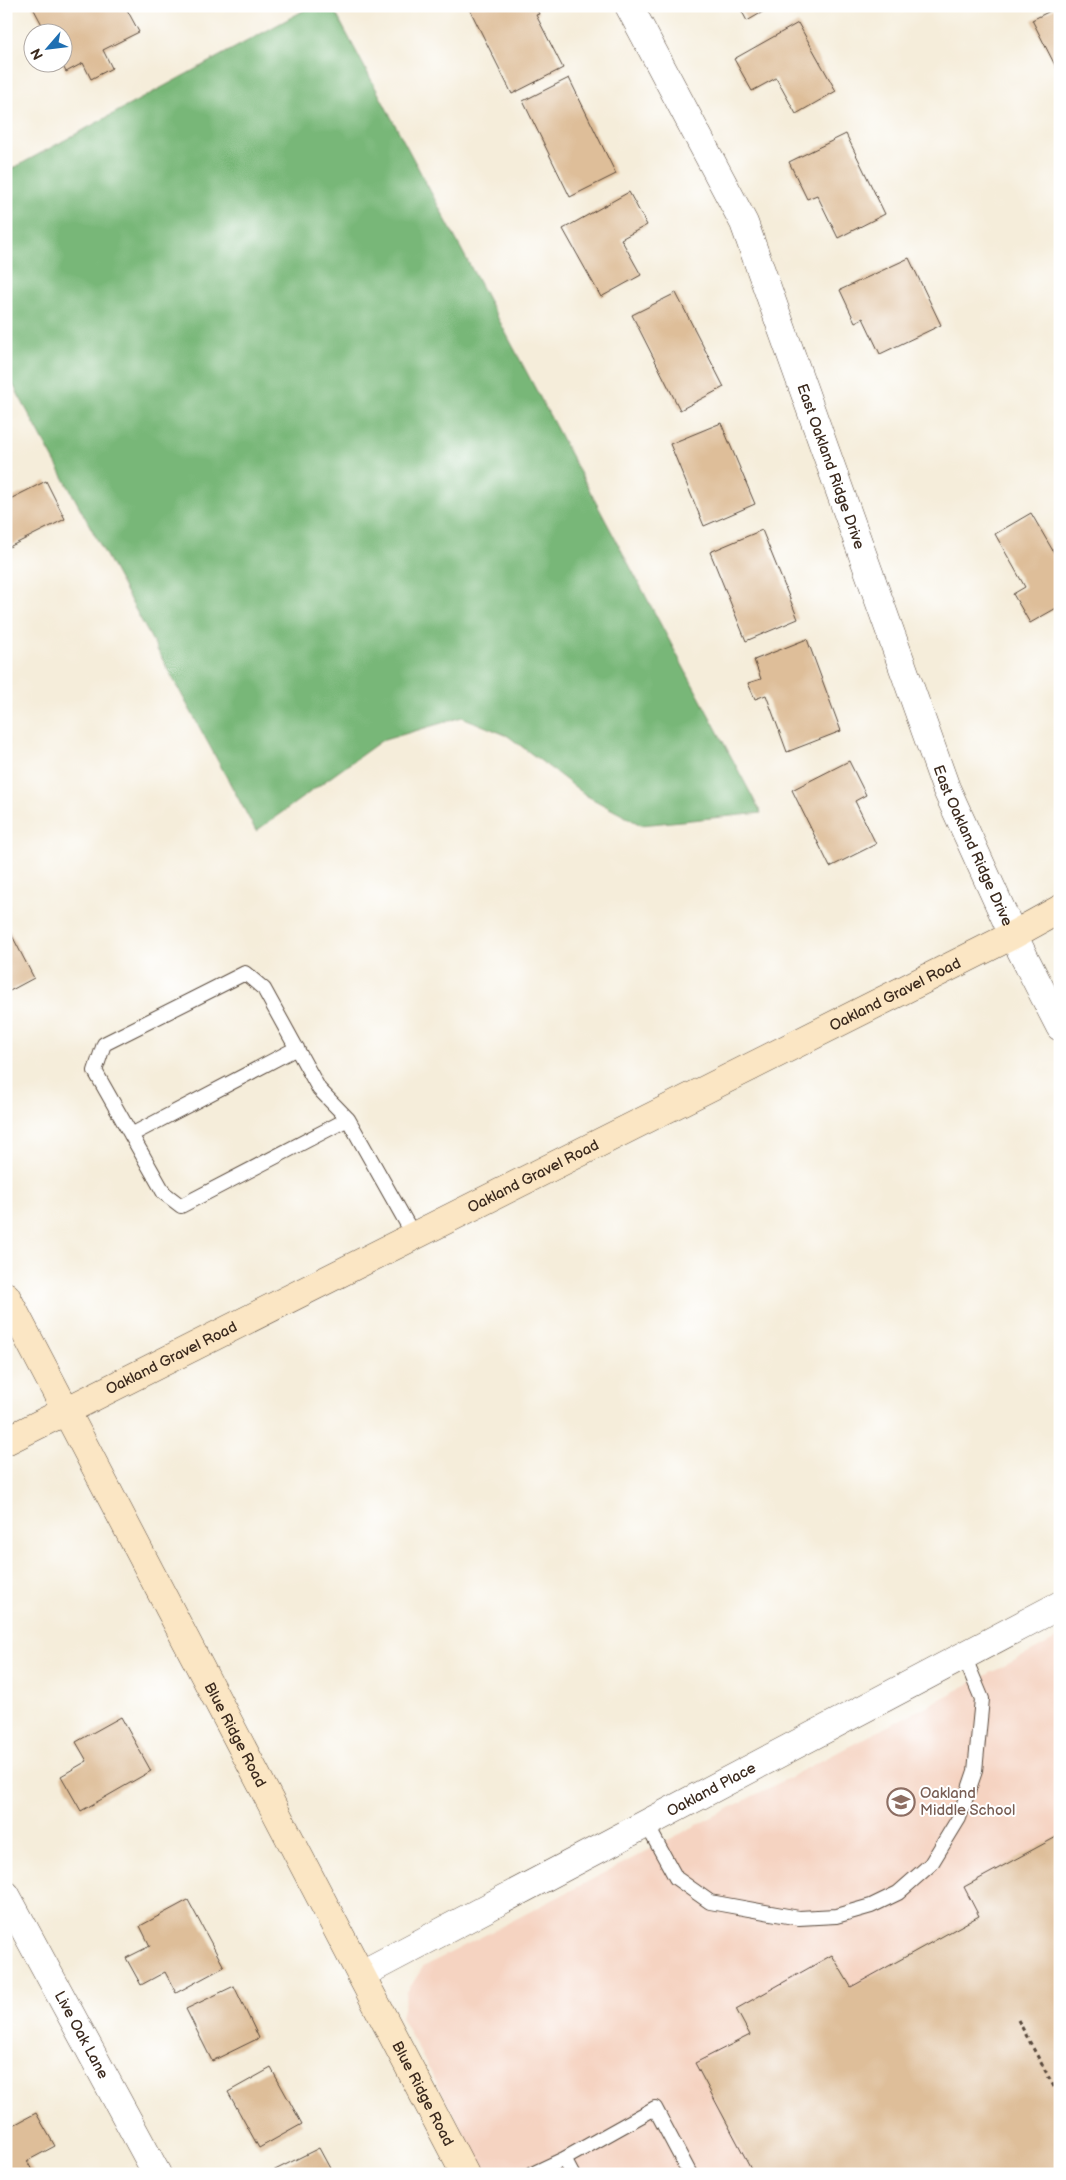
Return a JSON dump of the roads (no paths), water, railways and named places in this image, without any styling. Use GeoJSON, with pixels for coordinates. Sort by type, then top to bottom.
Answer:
{"type":"FeatureCollection","features":[{"type":"Feature","properties":{"kind":"street","name":"East Oakland Ridge Drive"},"geometry":{"type":"LineString","coordinates":[[629,6],[744,223],[946,788],[1013,935],[1060,1027]]}},
{"type":"Feature","properties":{"kind":"street","name":"Oakland Gravel Road"},"geometry":{"type":"LineString","coordinates":[[6,1442],[1013,935],[1060,909]]}},
{"type":"Feature","properties":{"kind":"street","name":"Blue Ridge Road"},"geometry":{"type":"LineString","coordinates":[[6,1296],[465,2174]]}},
{"type":"Feature","properties":{"kind":"street","name":"Oakland Place"},"geometry":{"type":"LineString","coordinates":[[362,1974],[1060,1605]]}},
{"type":"Feature","properties":{"kind":"street","name":"Live Oak Lane"},"geometry":{"type":"LineString","coordinates":[[6,1895],[157,2174]]}},
{"type":"Feature","properties":{"kind":"lane"},"geometry":{"type":"LineString","coordinates":[[348,1119],[181,1206],[164,1193],[94,1071],[104,1044],[245,973],[264,989],[319,1089],[348,1119],[414,1236]]}},
{"type":"Feature","properties":{"kind":"lane"},"geometry":{"type":"LineString","coordinates":[[131,1135],[297,1048]]}},
{"type":"Feature","properties":{"kind":"lane"},"geometry":{"type":"LineString","coordinates":[[647,1825],[676,1878],[710,1902],[799,1918],[836,1916],[871,1906],[898,1893],[931,1864],[960,1818],[975,1771],[982,1699],[964,1656]]}},
{"type":"Feature","properties":{"kind":"lane"},"geometry":{"type":"LineString","coordinates":[[532,2174],[564,2159],[655,2108],[690,2174]]}},
{"type":"Feature","properties":{"kind":"lane"},"geometry":{"type":"LineString","coordinates":[[564,2159],[572,2174]]}},
{"type":"Feature","properties":{"kind":"place","name":"Oakland Middle School"},"geometry":{"type":"Point","coordinates":[901,1802]}}]}
